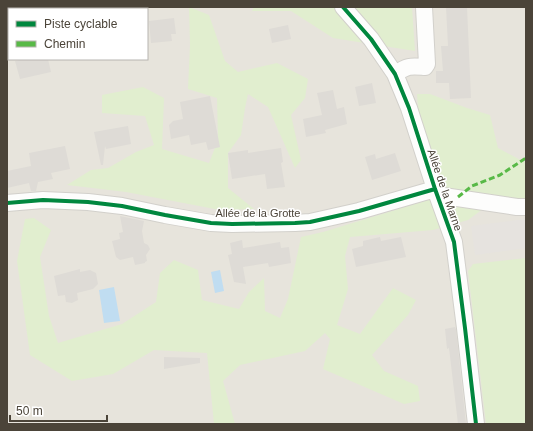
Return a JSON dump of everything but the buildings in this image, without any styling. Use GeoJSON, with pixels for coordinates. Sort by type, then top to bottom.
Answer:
{"type":"FeatureCollection","features":[{"type":"Feature","properties":{"kind":"street","name":"Allée de la Marne"},"geometry":{"type":"LineString","coordinates":[[343,7],[371,39],[395,74],[409,108],[454,242],[476,424]]}},
{"type":"Feature","properties":{"kind":"street"},"geometry":{"type":"LineString","coordinates":[[395,74],[410,66],[425,67],[427,64],[424,7]]}},
{"type":"Feature","properties":{"kind":"street","name":"Allée de la Grotte"},"geometry":{"type":"LineString","coordinates":[[7,203],[43,200],[88,202],[122,206],[211,223],[232,224],[310,222],[436,192],[503,205],[526,207]]}},
{"type":"Feature","properties":{"kind":"shaded area"},"geometry":{"type":"Polygon","coordinates":[[[7,7],[526,7],[526,424],[7,424],[7,7]]]}},
{"type":"Feature","properties":{"kind":"shaded area"},"geometry":{"type":"Polygon","coordinates":[[[526,219],[526,248],[475,255],[471,226],[526,219]]]}},
{"type":"Feature","properties":{"kind":"green space"},"geometry":{"type":"Polygon","coordinates":[[[189,7],[209,15],[225,61],[238,72],[277,63],[308,79],[305,98],[291,115],[301,160],[295,168],[268,107],[248,94],[241,135],[228,153],[228,188],[254,209],[220,210],[126,192],[67,185],[91,170],[108,168],[136,152],[154,145],[145,116],[102,113],[102,95],[143,87],[164,98],[162,149],[209,163],[218,140],[217,98],[188,89],[190,45],[189,7]]]}},
{"type":"Feature","properties":{"kind":"green space"},"geometry":{"type":"Polygon","coordinates":[[[254,7],[412,7],[415,51],[333,38],[291,11],[252,11],[254,7]]]}},
{"type":"Feature","properties":{"kind":"green space"},"geometry":{"type":"Polygon","coordinates":[[[417,94],[430,94],[490,115],[498,148],[526,163],[526,198],[498,198],[468,220],[433,230],[350,237],[345,256],[348,289],[337,325],[360,334],[393,288],[416,300],[408,315],[372,355],[384,371],[418,386],[420,401],[404,404],[323,369],[330,339],[325,333],[305,351],[240,365],[223,381],[235,424],[214,424],[207,353],[154,350],[113,374],[72,381],[30,355],[17,261],[25,219],[34,218],[51,230],[40,257],[49,316],[58,343],[122,324],[156,302],[160,273],[174,260],[198,270],[202,300],[239,309],[249,292],[264,278],[265,311],[280,318],[288,299],[301,237],[323,232],[425,201],[417,94]]]}},
{"type":"Feature","properties":{"kind":"green space"},"geometry":{"type":"Polygon","coordinates":[[[526,258],[526,424],[486,424],[468,271],[473,264],[526,258]]]}},
{"type":"Feature","properties":{"kind":"water"},"geometry":{"type":"Polygon","coordinates":[[[220,270],[224,291],[215,293],[211,272],[220,270]]]}},
{"type":"Feature","properties":{"kind":"water"},"geometry":{"type":"Polygon","coordinates":[[[114,287],[120,321],[104,323],[99,290],[114,287]]]}},
{"type":"Feature","properties":{"kind":"marked path"},"geometry":{"type":"LineString","coordinates":[[458,197],[472,186],[500,175],[526,158]]}},
{"type":"Feature","properties":{"kind":"cycle path"},"geometry":{"type":"LineString","coordinates":[[343,7],[371,39],[395,74],[409,108],[454,242],[476,424]]}},
{"type":"Feature","properties":{"kind":"cycle path"},"geometry":{"type":"LineString","coordinates":[[7,203],[43,200],[88,202],[122,206],[211,223],[295,223],[310,222],[359,211],[435,189]]}}]}
